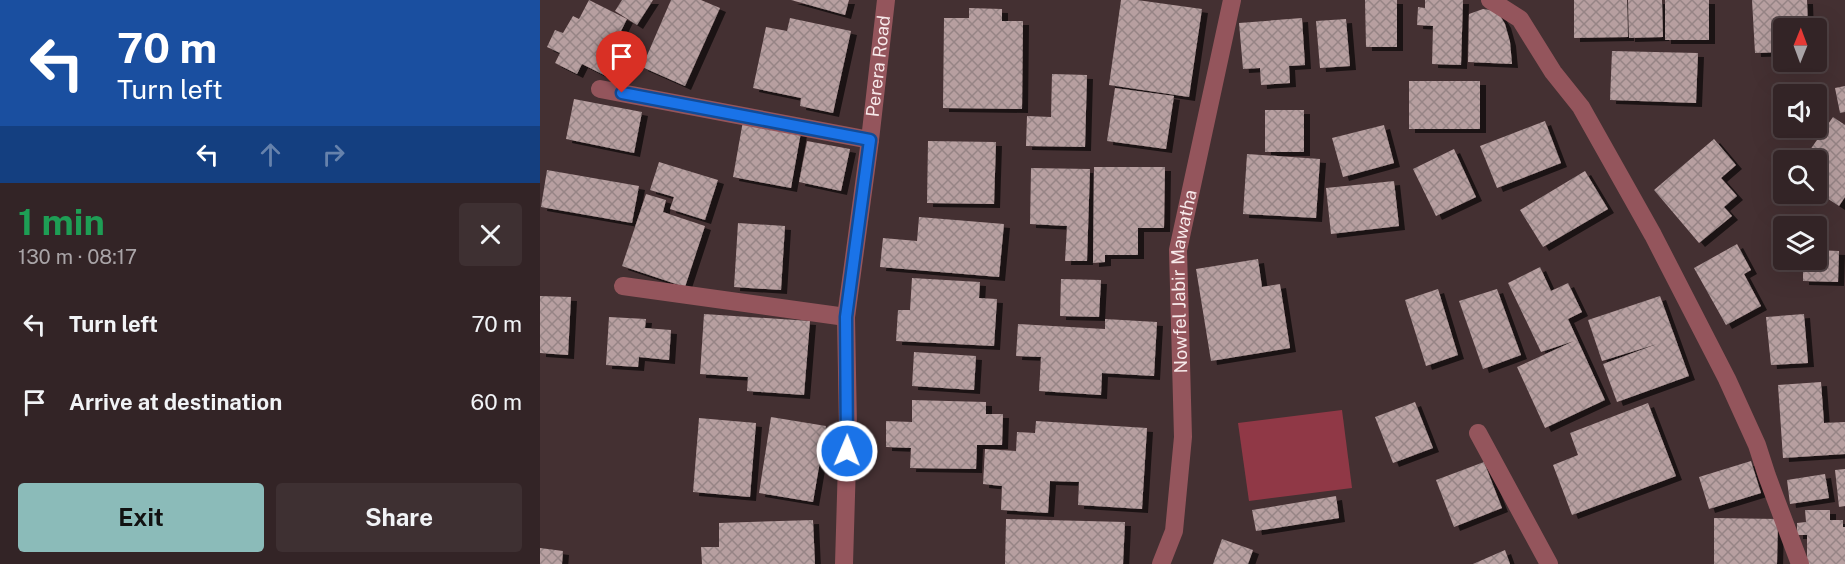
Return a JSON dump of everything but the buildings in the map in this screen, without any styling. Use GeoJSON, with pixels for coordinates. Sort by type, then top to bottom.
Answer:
{"type":"FeatureCollection","features":[{"type":"Feature","properties":{"kind":"street","name":"Perera Road"},"geometry":{"type":"LineString","coordinates":[[844,564],[848,428],[846,317],[886,0]]}},
{"type":"Feature","properties":{"kind":"street","name":"Nowfel Jabir Mawatha"},"geometry":{"type":"LineString","coordinates":[[1161,564],[1174,531],[1183,437],[1178,250],[1232,0]]}},
{"type":"Feature","properties":{"kind":"street"},"geometry":{"type":"LineString","coordinates":[[1490,0],[1520,19],[1553,72],[1581,107],[1631,194],[1742,412],[1757,445],[1800,564]]}},
{"type":"Feature","properties":{"kind":"street"},"geometry":{"type":"LineString","coordinates":[[600,89],[870,140]]}},
{"type":"Feature","properties":{"kind":"street"},"geometry":{"type":"LineString","coordinates":[[623,286],[846,317]]}},
{"type":"Feature","properties":{"kind":"street"},"geometry":{"type":"LineString","coordinates":[[1478,433],[1549,564]]}},
{"type":"Feature","properties":{"kind":"shaded area"},"geometry":{"type":"Polygon","coordinates":[[[1342,410],[1352,488],[1249,501],[1238,423],[1342,410]]]}},
{"type":"Feature","properties":{"kind":"route"},"geometry":{"type":"LineString","coordinates":[[622,93],[870,140],[846,317],[847,451]]}}]}
